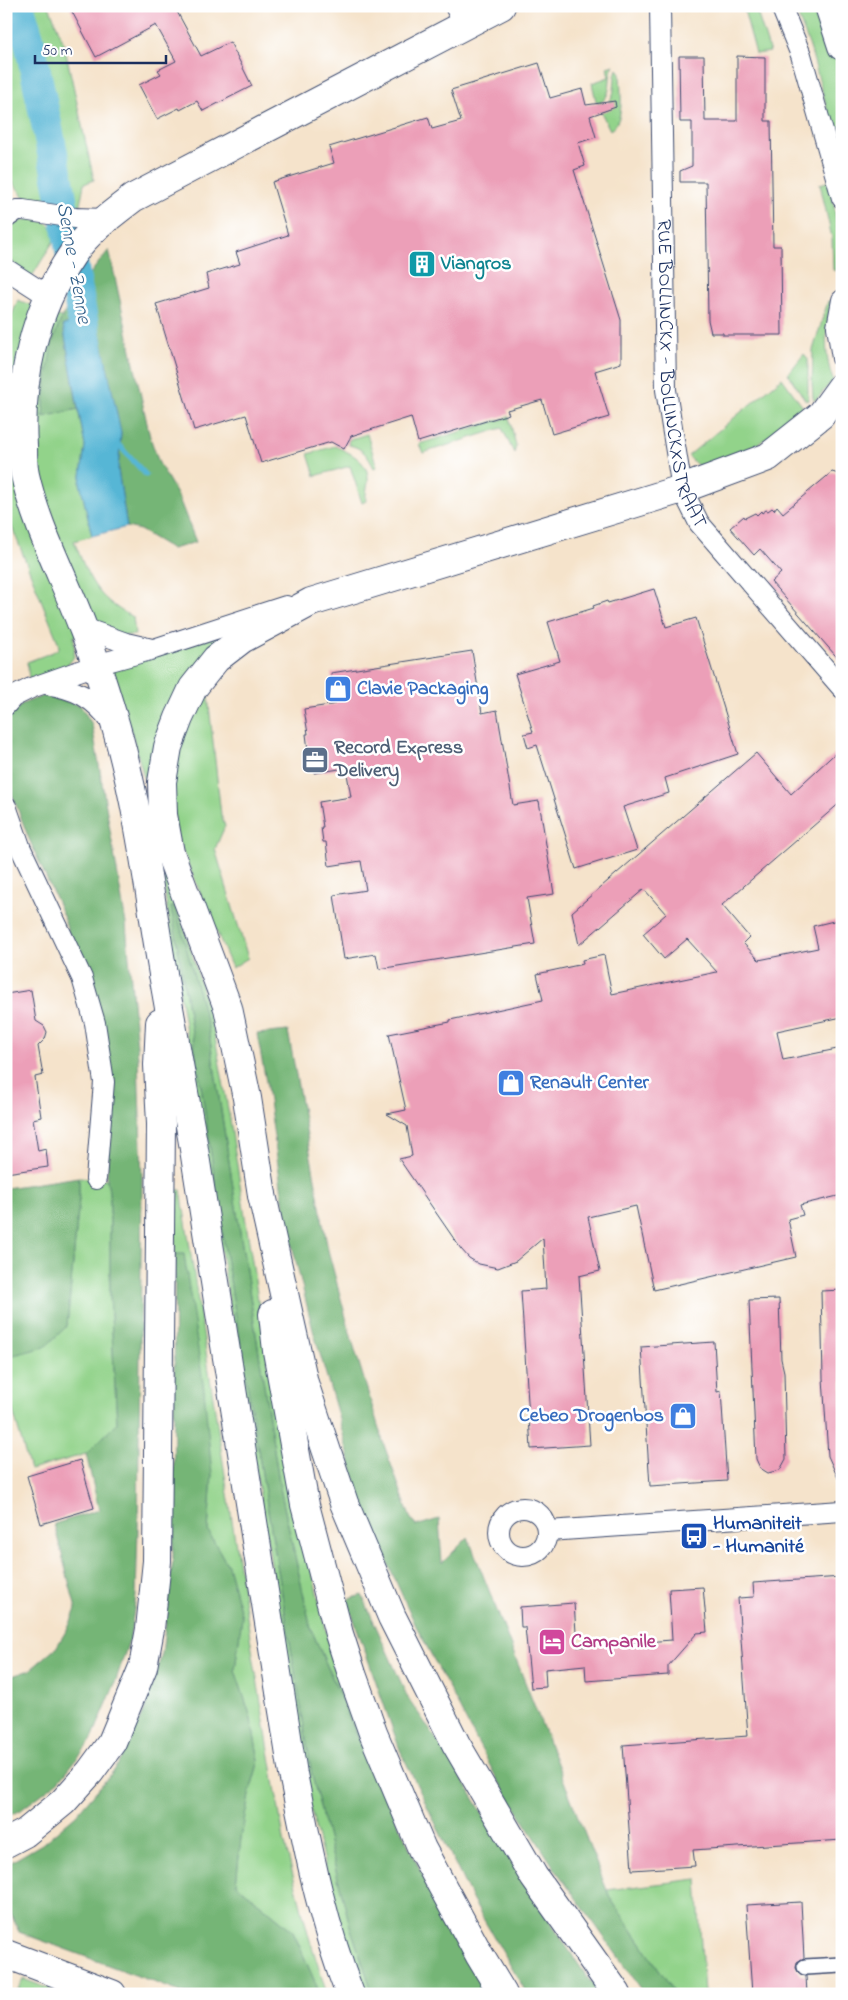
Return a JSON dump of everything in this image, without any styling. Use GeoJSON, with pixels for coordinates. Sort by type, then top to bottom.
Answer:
{"type":"FeatureCollection","features":[{"type":"Feature","properties":{"kind":"highway"},"geometry":{"type":"LineString","coordinates":[[350,1994],[342,1974],[312,1872],[293,1774],[194,1152],[140,835],[116,727],[84,628],[37,518],[24,473],[22,428],[24,390],[31,347],[48,296],[73,253],[105,219],[133,198],[460,16],[501,6]]}},
{"type":"Feature","properties":{"kind":"highway"},"geometry":{"type":"LineString","coordinates":[[829,6],[842,46]]}},
{"type":"Feature","properties":{"kind":"highway"},"geometry":{"type":"LineString","coordinates":[[618,1994],[534,1877],[456,1744],[392,1617],[344,1503],[304,1383],[262,1195],[243,1080],[228,1008],[170,853],[163,815],[162,782],[168,747],[178,718],[193,688],[216,659],[242,639],[311,602],[682,488],[768,457],[821,415],[842,386]]}},
{"type":"Feature","properties":{"kind":"highway"},"geometry":{"type":"LineString","coordinates":[[6,1843],[26,1833],[64,1802],[90,1772],[112,1742],[143,1667],[150,1630],[157,1561],[159,1497],[161,1124],[158,1065],[163,974]]}},
{"type":"Feature","properties":{"kind":"highway"},"geometry":{"type":"LineString","coordinates":[[262,1195],[276,1351],[305,1505],[339,1634],[373,1733],[422,1849],[480,1956],[503,1994]]}},
{"type":"Feature","properties":{"kind":"highway"},"geometry":{"type":"LineString","coordinates":[[14,1956],[112,1994]]}},
{"type":"Feature","properties":{"kind":"street","name":"RUE BOLLINCKX - BOLLINCKXSTRAAT"},"geometry":{"type":"LineString","coordinates":[[660,6],[666,390],[682,488],[699,523],[842,688]]}},
{"type":"Feature","properties":{"kind":"street"},"geometry":{"type":"LineString","coordinates":[[782,6],[801,55],[842,198]]}},
{"type":"Feature","properties":{"kind":"street"},"geometry":{"type":"LineString","coordinates":[[6,218],[17,210],[75,218],[105,219]]}},
{"type":"Feature","properties":{"kind":"street"},"geometry":{"type":"LineString","coordinates":[[6,268],[48,296]]}},
{"type":"Feature","properties":{"kind":"street"},"geometry":{"type":"LineString","coordinates":[[842,300],[836,327],[842,358]]}},
{"type":"Feature","properties":{"kind":"street"},"geometry":{"type":"LineString","coordinates":[[6,705],[13,696],[96,665],[154,649],[278,607],[311,602]]}},
{"type":"Feature","properties":{"kind":"street"},"geometry":{"type":"LineString","coordinates":[[84,628],[126,643],[154,649]]}},
{"type":"Feature","properties":{"kind":"street"},"geometry":{"type":"LineString","coordinates":[[42,684],[66,687],[86,696],[101,708],[116,727]]}},
{"type":"Feature","properties":{"kind":"street"},"geometry":{"type":"LineString","coordinates":[[6,806],[13,852],[82,978],[95,1023],[104,1082],[96,1179]]}},
{"type":"Feature","properties":{"kind":"street"},"geometry":{"type":"LineString","coordinates":[[548,1531],[842,1511]]}},
{"type":"Feature","properties":{"kind":"street"},"geometry":{"type":"LineString","coordinates":[[805,1967],[842,1965]]}},
{"type":"Feature","properties":{"kind":"green space"},"geometry":{"type":"Polygon","coordinates":[[[6,6],[49,6],[64,44],[94,180],[84,184],[80,205],[67,206],[33,201],[24,197],[6,174],[6,6]]]}},
{"type":"Feature","properties":{"kind":"green space"},"geometry":{"type":"Polygon","coordinates":[[[743,6],[755,6],[770,52],[756,54],[743,6]]]}},
{"type":"Feature","properties":{"kind":"green space"},"geometry":{"type":"Polygon","coordinates":[[[794,6],[814,6],[822,28],[833,42],[842,70],[842,162],[810,47],[794,6]]]}},
{"type":"Feature","properties":{"kind":"green space"},"geometry":{"type":"Polygon","coordinates":[[[614,65],[609,90],[604,100],[599,104],[596,101],[592,83],[609,77],[607,67],[614,65]]]}},
{"type":"Feature","properties":{"kind":"green space"},"geometry":{"type":"Polygon","coordinates":[[[617,69],[620,73],[621,104],[618,120],[610,130],[601,109],[613,95],[617,69]]]}},
{"type":"Feature","properties":{"kind":"green space"},"geometry":{"type":"Polygon","coordinates":[[[830,181],[840,243],[837,271],[833,270],[832,238],[820,184],[830,181]]]}},
{"type":"Feature","properties":{"kind":"green space"},"geometry":{"type":"Polygon","coordinates":[[[28,219],[46,222],[58,234],[31,278],[6,257],[6,243],[10,228],[20,221],[28,219]]]}},
{"type":"Feature","properties":{"kind":"green space"},"geometry":{"type":"Polygon","coordinates":[[[109,250],[150,437],[159,463],[178,496],[196,542],[172,549],[140,530],[127,527],[118,470],[121,433],[63,325],[78,409],[43,417],[52,345],[61,319],[75,294],[109,250]]]}},
{"type":"Feature","properties":{"kind":"green space"},"geometry":{"type":"Polygon","coordinates":[[[18,300],[63,318],[53,343],[46,380],[43,417],[78,409],[85,446],[80,483],[92,536],[74,541],[84,566],[95,586],[110,602],[133,617],[135,635],[74,636],[74,656],[71,661],[61,669],[29,679],[27,662],[59,648],[12,527],[6,506],[6,330],[18,300]]]}},
{"type":"Feature","properties":{"kind":"green space"},"geometry":{"type":"Polygon","coordinates":[[[828,301],[831,301],[827,350],[833,380],[815,401],[812,383],[813,350],[828,301]]]}},
{"type":"Feature","properties":{"kind":"green space"},"geometry":{"type":"Polygon","coordinates":[[[804,354],[808,359],[808,400],[806,401],[788,374],[804,354]]]}},
{"type":"Feature","properties":{"kind":"green space"},"geometry":{"type":"Polygon","coordinates":[[[782,378],[805,410],[754,446],[723,463],[700,466],[688,456],[782,378]]]}},
{"type":"Feature","properties":{"kind":"green space"},"geometry":{"type":"Polygon","coordinates":[[[509,417],[516,446],[514,453],[502,428],[423,453],[419,444],[509,417]]]}},
{"type":"Feature","properties":{"kind":"green space"},"geometry":{"type":"Polygon","coordinates":[[[367,434],[377,467],[374,468],[364,453],[358,448],[349,445],[348,440],[367,434]]]}},
{"type":"Feature","properties":{"kind":"green space"},"geometry":{"type":"Polygon","coordinates":[[[335,446],[358,459],[366,468],[368,482],[366,501],[362,503],[350,466],[315,476],[308,454],[335,446]]]}},
{"type":"Feature","properties":{"kind":"green space"},"geometry":{"type":"Polygon","coordinates":[[[245,628],[207,687],[221,815],[225,826],[215,849],[248,958],[232,968],[177,838],[171,789],[146,785],[131,730],[109,668],[245,628]]]}},
{"type":"Feature","properties":{"kind":"green space"},"geometry":{"type":"Polygon","coordinates":[[[43,696],[80,705],[92,724],[126,924],[138,1058],[142,1179],[136,1595],[130,1638],[114,1686],[91,1741],[59,1781],[21,1810],[6,1817],[6,1678],[30,1670],[56,1648],[69,1626],[76,1609],[54,1524],[99,1510],[86,1454],[117,1423],[110,1296],[110,1198],[107,1179],[110,1080],[64,918],[29,839],[6,778],[6,721],[22,704],[43,696]]]}},
{"type":"Feature","properties":{"kind":"green space"},"geometry":{"type":"Polygon","coordinates":[[[158,847],[175,895],[214,1032],[230,1120],[279,1434],[328,1638],[383,1793],[311,1629],[280,1488],[208,1027],[175,906],[171,907],[202,1092],[226,1257],[312,1775],[350,1926],[373,1994],[363,1994],[334,1898],[309,1801],[158,847]]]}},
{"type":"Feature","properties":{"kind":"green space"},"geometry":{"type":"Polygon","coordinates":[[[175,906],[208,1027],[280,1488],[311,1629],[359,1740],[440,1912],[489,1994],[373,1994],[350,1926],[312,1775],[226,1257],[202,1092],[171,907],[175,906]]]}},
{"type":"Feature","properties":{"kind":"green space"},"geometry":{"type":"Polygon","coordinates":[[[288,1031],[328,1250],[352,1340],[384,1445],[410,1517],[416,1526],[439,1519],[442,1563],[468,1537],[610,1898],[676,1994],[645,1994],[555,1869],[497,1779],[416,1626],[362,1506],[313,1330],[286,1221],[267,1087],[257,1034],[288,1031]]]}},
{"type":"Feature","properties":{"kind":"green space"},"geometry":{"type":"Polygon","coordinates":[[[79,1177],[107,1179],[110,1198],[110,1296],[117,1423],[86,1454],[30,1470],[6,1387],[6,1357],[67,1326],[79,1199],[79,1177]]]}},
{"type":"Feature","properties":{"kind":"green space"},"geometry":{"type":"Polygon","coordinates":[[[79,1177],[79,1199],[67,1326],[45,1347],[6,1357],[6,1188],[79,1177]]]}},
{"type":"Feature","properties":{"kind":"green space"},"geometry":{"type":"Polygon","coordinates":[[[177,1190],[181,1190],[251,1643],[284,1840],[309,1937],[327,1994],[320,1994],[293,1931],[236,1884],[241,1838],[249,1795],[259,1760],[250,1715],[235,1670],[242,1617],[228,1566],[208,1531],[212,1474],[184,1255],[175,1254],[177,1190]]]}},
{"type":"Feature","properties":{"kind":"green space"},"geometry":{"type":"Polygon","coordinates":[[[175,1254],[184,1254],[204,1390],[212,1474],[208,1531],[228,1566],[242,1617],[235,1670],[250,1715],[259,1760],[249,1795],[241,1838],[236,1884],[293,1931],[320,1994],[186,1994],[19,1932],[6,1903],[6,1865],[42,1844],[76,1815],[116,1768],[145,1709],[162,1654],[173,1559],[175,1254]]]}},
{"type":"Feature","properties":{"kind":"green space"},"geometry":{"type":"Polygon","coordinates":[[[362,1595],[408,1698],[454,1765],[526,1886],[583,1971],[601,1994],[527,1994],[473,1901],[400,1750],[347,1600],[362,1595]]]}},
{"type":"Feature","properties":{"kind":"green space"},"geometry":{"type":"Polygon","coordinates":[[[697,1879],[704,1993],[720,1992],[720,1994],[676,1994],[610,1898],[607,1890],[697,1879]]]}},
{"type":"Feature","properties":{"kind":"green space"},"geometry":{"type":"Polygon","coordinates":[[[23,1979],[64,1994],[31,1994],[18,1989],[23,1979]]]}},
{"type":"Feature","properties":{"kind":"water"},"geometry":{"type":"Polygon","coordinates":[[[97,319],[121,433],[118,470],[127,527],[92,536],[80,483],[85,446],[63,325],[97,319]]]}},
{"type":"Feature","properties":{"kind":"building"},"geometry":{"type":"Polygon","coordinates":[[[69,6],[174,6],[201,56],[230,42],[252,86],[203,111],[197,101],[157,119],[139,85],[161,74],[158,70],[176,61],[156,25],[96,57],[69,6]]]}},
{"type":"Feature","properties":{"kind":"building"},"geometry":{"type":"Polygon","coordinates":[[[679,56],[704,56],[705,121],[737,121],[737,56],[765,57],[765,121],[771,121],[773,246],[781,246],[782,335],[723,335],[723,333],[711,333],[708,320],[706,182],[680,182],[680,171],[692,166],[692,122],[680,122],[679,56]]]}},
{"type":"Feature","properties":{"kind":"building","name":"Viangros"},"geometry":{"type":"Polygon","coordinates":[[[539,63],[550,98],[582,89],[586,105],[615,101],[616,107],[590,116],[596,137],[578,143],[585,166],[574,170],[621,320],[621,363],[595,371],[609,417],[552,434],[542,400],[507,410],[509,414],[418,442],[411,417],[351,436],[344,449],[331,442],[261,463],[246,415],[194,430],[156,304],[209,288],[206,274],[240,264],[236,252],[288,235],[272,182],[334,163],[329,147],[428,117],[432,129],[461,121],[451,90],[539,63]]]}},
{"type":"Feature","properties":{"kind":"building"},"geometry":{"type":"Polygon","coordinates":[[[832,472],[842,475],[842,663],[771,582],[781,573],[760,549],[754,555],[730,528],[744,516],[745,518],[755,513],[757,515],[761,511],[762,513],[772,508],[774,510],[777,506],[783,513],[832,472]]]}},
{"type":"Feature","properties":{"kind":"building"},"geometry":{"type":"Polygon","coordinates":[[[654,589],[666,627],[696,618],[738,754],[665,778],[669,793],[623,807],[637,850],[576,869],[537,745],[528,748],[524,734],[533,732],[515,674],[560,661],[548,622],[594,608],[593,606],[607,601],[608,603],[654,589]]]}},
{"type":"Feature","properties":{"kind":"building"},"geometry":{"type":"Polygon","coordinates":[[[472,651],[482,713],[497,710],[513,805],[539,801],[554,894],[527,898],[535,944],[379,969],[376,954],[344,959],[334,895],[366,890],[361,861],[329,866],[326,842],[323,842],[319,802],[351,797],[346,768],[314,773],[311,749],[308,750],[306,734],[308,734],[304,709],[336,704],[331,673],[472,651]]]}},
{"type":"Feature","properties":{"kind":"building"},"geometry":{"type":"Polygon","coordinates":[[[842,747],[842,801],[722,905],[749,937],[743,943],[759,960],[818,948],[813,926],[842,919],[842,1017],[777,1031],[783,1060],[842,1048],[842,1195],[800,1205],[803,1215],[788,1219],[796,1257],[654,1290],[636,1206],[588,1217],[600,1271],[579,1276],[590,1445],[531,1449],[521,1291],[546,1289],[543,1238],[516,1261],[498,1268],[479,1264],[469,1258],[461,1249],[399,1159],[412,1156],[407,1126],[387,1114],[406,1110],[389,1034],[543,1000],[537,974],[583,964],[582,960],[604,955],[612,994],[717,972],[687,939],[664,959],[643,934],[666,914],[644,889],[579,945],[572,912],[756,753],[791,794],[842,747]]]}},
{"type":"Feature","properties":{"kind":"building"},"geometry":{"type":"Polygon","coordinates":[[[31,990],[36,1021],[44,1026],[47,1032],[45,1039],[38,1046],[43,1075],[35,1077],[41,1117],[33,1119],[38,1151],[46,1149],[48,1167],[6,1173],[6,994],[31,990]]]}},
{"type":"Feature","properties":{"kind":"building"},"geometry":{"type":"Polygon","coordinates":[[[842,1290],[842,1487],[828,1456],[823,1378],[821,1291],[842,1290]]]}},
{"type":"Feature","properties":{"kind":"building"},"geometry":{"type":"Polygon","coordinates":[[[779,1299],[781,1359],[784,1372],[786,1459],[780,1470],[768,1473],[760,1468],[756,1459],[749,1300],[779,1299]]]}},
{"type":"Feature","properties":{"kind":"building"},"geometry":{"type":"Polygon","coordinates":[[[714,1342],[717,1392],[721,1391],[727,1481],[650,1486],[641,1347],[714,1342]]]}},
{"type":"Feature","properties":{"kind":"building"},"geometry":{"type":"Polygon","coordinates":[[[80,1460],[94,1508],[41,1524],[27,1476],[80,1460]]]}},
{"type":"Feature","properties":{"kind":"building"},"geometry":{"type":"Polygon","coordinates":[[[842,1577],[842,1840],[693,1850],[695,1866],[632,1870],[623,1745],[748,1736],[738,1598],[754,1597],[753,1583],[842,1577]]]}},
{"type":"Feature","properties":{"kind":"building"},"geometry":{"type":"Polygon","coordinates":[[[703,1587],[707,1632],[697,1633],[668,1666],[668,1675],[586,1681],[585,1665],[545,1669],[546,1687],[531,1688],[525,1627],[521,1627],[520,1607],[574,1603],[577,1647],[672,1640],[669,1589],[703,1587]]]}},
{"type":"Feature","properties":{"kind":"building"},"geometry":{"type":"Polygon","coordinates":[[[801,1902],[804,1958],[797,1962],[796,1968],[800,1975],[806,1976],[807,1994],[752,1994],[746,1905],[801,1902]]]}},
{"type":"Feature","properties":{"kind":"waterway","name":"Senne - Zenne"},"geometry":{"type":"LineString","coordinates":[[19,6],[29,40],[59,184],[90,363]]}},
{"type":"Feature","properties":{"kind":"waterway"},"geometry":{"type":"LineString","coordinates":[[116,442],[146,475]]}},
{"type":"Feature","properties":{"kind":"place","name":"Viangros"},"geometry":{"type":"Point","coordinates":[422,264]}},
{"type":"Feature","properties":{"kind":"place","name":"Clavie Packaging"},"geometry":{"type":"Point","coordinates":[338,689]}},
{"type":"Feature","properties":{"kind":"place","name":"Record Express Delivery"},"geometry":{"type":"Point","coordinates":[315,760]}},
{"type":"Feature","properties":{"kind":"place","name":"Renault Center"},"geometry":{"type":"Point","coordinates":[511,1083]}},
{"type":"Feature","properties":{"kind":"place","name":"Cebeo Drogenbos"},"geometry":{"type":"Point","coordinates":[683,1416]}},
{"type":"Feature","properties":{"kind":"place","name":"Humaniteit - Humanité"},"geometry":{"type":"Point","coordinates":[694,1536]}},
{"type":"Feature","properties":{"kind":"place","name":"Campanile"},"geometry":{"type":"Point","coordinates":[552,1642]}}]}
